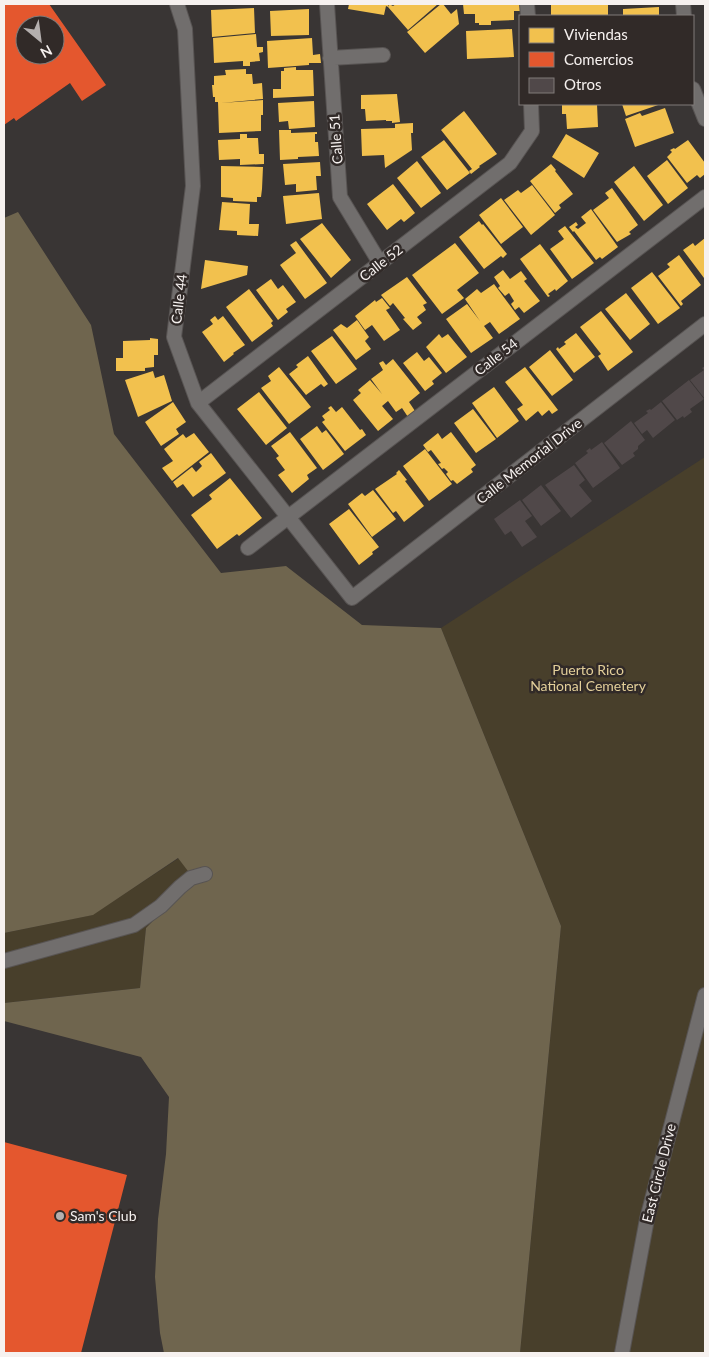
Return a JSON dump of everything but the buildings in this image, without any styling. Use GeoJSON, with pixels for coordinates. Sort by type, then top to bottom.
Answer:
{"type":"FeatureCollection","features":[{"type":"Feature","properties":{"kind":"street","name":"Calle 44"},"geometry":{"type":"LineString","coordinates":[[177,4],[185,29],[193,186],[174,337],[198,403],[352,598]]}},
{"type":"Feature","properties":{"kind":"street","name":"Calle 51"},"geometry":{"type":"LineString","coordinates":[[327,4],[340,197],[380,263]]}},
{"type":"Feature","properties":{"kind":"street"},"geometry":{"type":"LineString","coordinates":[[330,58],[383,55]]}},
{"type":"Feature","properties":{"kind":"street"},"geometry":{"type":"LineString","coordinates":[[694,92],[705,119]]}},
{"type":"Feature","properties":{"kind":"street","name":"Calle 52"},"geometry":{"type":"LineString","coordinates":[[198,403],[510,163],[532,132],[531,105]]}},
{"type":"Feature","properties":{"kind":"street","name":"Calle 54"},"geometry":{"type":"LineString","coordinates":[[248,548],[705,197]]}},
{"type":"Feature","properties":{"kind":"street","name":"Calle Memorial Drive"},"geometry":{"type":"LineString","coordinates":[[352,598],[705,324]]}},
{"type":"Feature","properties":{"kind":"street"},"geometry":{"type":"LineString","coordinates":[[4,961],[134,925],[161,906],[191,878],[205,874]]}},
{"type":"Feature","properties":{"kind":"street","name":"East Circle Drive"},"geometry":{"type":"LineString","coordinates":[[622,1353],[647,1219],[705,995]]}},
{"type":"Feature","properties":{"kind":"green space","name":"Puerto Rico National Cemetery"},"geometry":{"type":"Polygon","coordinates":[[[705,457],[705,1353],[520,1353],[561,926],[441,628],[705,457]]]}},
{"type":"Feature","properties":{"kind":"green space"},"geometry":{"type":"Polygon","coordinates":[[[179,858],[194,879],[146,928],[140,988],[4,1003],[4,933],[92,915],[179,858]]]}},
{"type":"Feature","properties":{"kind":"shaded area"},"geometry":{"type":"Polygon","coordinates":[[[18,212],[91,325],[114,434],[221,573],[286,566],[362,625],[441,628],[561,926],[520,1353],[164,1353],[160,1333],[155,1277],[158,1219],[166,1154],[169,1097],[141,1057],[4,1021],[4,1003],[140,988],[146,928],[194,879],[178,858],[93,915],[4,933],[4,218],[18,212]]]}},
{"type":"Feature","properties":{"kind":"place","name":"Sam's Club"},"geometry":{"type":"Point","coordinates":[60,1216]}}]}
